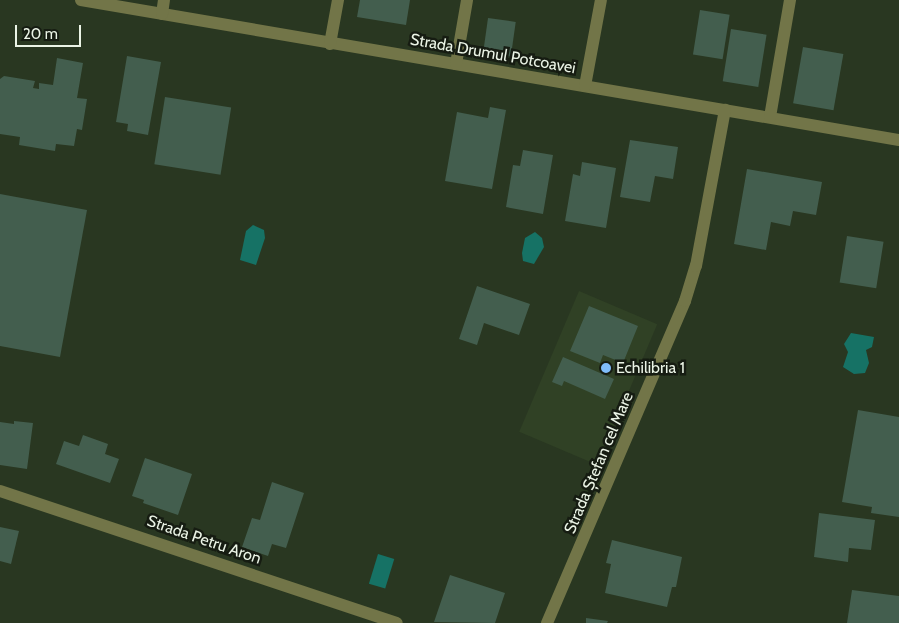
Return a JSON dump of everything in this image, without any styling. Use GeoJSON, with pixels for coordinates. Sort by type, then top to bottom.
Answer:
{"type":"FeatureCollection","features":[{"type":"Feature","properties":{"kind":"street","name":"Strada Drumul Potcoavei"},"geometry":{"type":"LineString","coordinates":[[81,0],[102,2],[330,44],[899,140]]}},
{"type":"Feature","properties":{"kind":"street"},"geometry":{"type":"LineString","coordinates":[[162,14],[164,0]]}},
{"type":"Feature","properties":{"kind":"street"},"geometry":{"type":"LineString","coordinates":[[330,44],[338,0]]}},
{"type":"Feature","properties":{"kind":"street"},"geometry":{"type":"LineString","coordinates":[[456,64],[467,0]]}},
{"type":"Feature","properties":{"kind":"street"},"geometry":{"type":"LineString","coordinates":[[585,86],[601,0]]}},
{"type":"Feature","properties":{"kind":"street"},"geometry":{"type":"LineString","coordinates":[[770,118],[790,0]]}},
{"type":"Feature","properties":{"kind":"street","name":"Strada Ștefan cel Mare"},"geometry":{"type":"LineString","coordinates":[[547,623],[686,301],[696,266],[725,110]]}},
{"type":"Feature","properties":{"kind":"street","name":"Strada Petru Aron"},"geometry":{"type":"LineString","coordinates":[[0,491],[397,623]]}},
{"type":"Feature","properties":{"kind":"shaded area"},"geometry":{"type":"Polygon","coordinates":[[[579,291],[657,324],[597,465],[519,432],[579,291]]]}},
{"type":"Feature","properties":{"kind":"water"},"geometry":{"type":"Polygon","coordinates":[[[253,225],[264,230],[265,238],[256,265],[240,260],[246,231],[253,225]]]}},
{"type":"Feature","properties":{"kind":"water"},"geometry":{"type":"Polygon","coordinates":[[[535,232],[542,238],[544,247],[534,264],[523,261],[522,253],[525,238],[535,232]]]}},
{"type":"Feature","properties":{"kind":"water"},"geometry":{"type":"Polygon","coordinates":[[[851,333],[874,337],[872,347],[866,350],[869,363],[865,373],[854,374],[843,367],[848,352],[844,344],[851,333]]]}},
{"type":"Feature","properties":{"kind":"water"},"geometry":{"type":"Polygon","coordinates":[[[378,554],[394,559],[385,589],[369,584],[378,554]]]}},
{"type":"Feature","properties":{"kind":"building"},"geometry":{"type":"Polygon","coordinates":[[[360,0],[410,0],[406,25],[357,17],[360,0]]]}},
{"type":"Feature","properties":{"kind":"building"},"geometry":{"type":"Polygon","coordinates":[[[700,10],[730,15],[723,59],[693,54],[700,10]]]}},
{"type":"Feature","properties":{"kind":"building"},"geometry":{"type":"Polygon","coordinates":[[[488,18],[516,22],[511,57],[483,53],[488,18]]]}},
{"type":"Feature","properties":{"kind":"building"},"geometry":{"type":"Polygon","coordinates":[[[731,29],[767,35],[758,87],[723,81],[731,29]]]}},
{"type":"Feature","properties":{"kind":"building"},"geometry":{"type":"Polygon","coordinates":[[[803,47],[843,54],[833,110],[793,103],[803,47]]]}},
{"type":"Feature","properties":{"kind":"building"},"geometry":{"type":"Polygon","coordinates":[[[127,56],[161,62],[148,135],[127,131],[128,124],[116,122],[127,56]]]}},
{"type":"Feature","properties":{"kind":"building"},"geometry":{"type":"Polygon","coordinates":[[[57,58],[83,63],[77,98],[87,99],[82,130],[77,129],[74,146],[56,144],[55,151],[19,145],[20,137],[0,134],[0,79],[4,76],[35,81],[33,88],[39,89],[39,83],[53,85],[57,58]]]}},
{"type":"Feature","properties":{"kind":"building"},"geometry":{"type":"Polygon","coordinates":[[[165,97],[231,107],[221,175],[154,164],[165,97]]]}},
{"type":"Feature","properties":{"kind":"building"},"geometry":{"type":"Polygon","coordinates":[[[490,107],[506,110],[492,189],[445,181],[457,112],[488,118],[490,107]]]}},
{"type":"Feature","properties":{"kind":"building"},"geometry":{"type":"Polygon","coordinates":[[[630,140],[678,147],[673,179],[655,176],[650,202],[620,197],[630,140]]]}},
{"type":"Feature","properties":{"kind":"building"},"geometry":{"type":"Polygon","coordinates":[[[523,150],[553,155],[543,214],[506,207],[513,165],[520,166],[523,150]]]}},
{"type":"Feature","properties":{"kind":"building"},"geometry":{"type":"Polygon","coordinates":[[[582,162],[616,168],[606,228],[565,221],[573,174],[580,176],[582,162]]]}},
{"type":"Feature","properties":{"kind":"building"},"geometry":{"type":"Polygon","coordinates":[[[747,169],[822,182],[816,215],[793,211],[790,226],[771,222],[766,250],[734,244],[747,169]]]}},
{"type":"Feature","properties":{"kind":"building"},"geometry":{"type":"Polygon","coordinates":[[[0,194],[87,210],[60,357],[0,346],[0,194]]]}},
{"type":"Feature","properties":{"kind":"building"},"geometry":{"type":"Polygon","coordinates":[[[847,236],[884,242],[876,288],[840,282],[847,236]]]}},
{"type":"Feature","properties":{"kind":"building"},"geometry":{"type":"Polygon","coordinates":[[[477,286],[530,304],[519,335],[484,323],[477,345],[459,339],[477,286]]]}},
{"type":"Feature","properties":{"kind":"building"},"geometry":{"type":"Polygon","coordinates":[[[589,306],[638,326],[623,363],[603,355],[600,363],[570,351],[589,306]]]}},
{"type":"Feature","properties":{"kind":"building"},"geometry":{"type":"Polygon","coordinates":[[[563,357],[614,379],[605,399],[564,381],[562,386],[552,382],[563,357]]]}},
{"type":"Feature","properties":{"kind":"building"},"geometry":{"type":"Polygon","coordinates":[[[858,410],[899,417],[899,517],[871,513],[872,507],[842,502],[858,410]]]}},
{"type":"Feature","properties":{"kind":"building"},"geometry":{"type":"Polygon","coordinates":[[[14,421],[33,423],[27,469],[0,465],[0,422],[14,424],[14,421]]]}},
{"type":"Feature","properties":{"kind":"building"},"geometry":{"type":"Polygon","coordinates":[[[83,435],[108,444],[105,454],[119,459],[110,483],[56,464],[64,441],[79,446],[83,435]]]}},
{"type":"Feature","properties":{"kind":"building"},"geometry":{"type":"Polygon","coordinates":[[[145,458],[192,474],[178,515],[143,503],[144,500],[132,496],[145,458]]]}},
{"type":"Feature","properties":{"kind":"building"},"geometry":{"type":"Polygon","coordinates":[[[272,482],[304,493],[286,548],[272,544],[268,556],[242,547],[252,518],[260,520],[272,482]]]}},
{"type":"Feature","properties":{"kind":"building"},"geometry":{"type":"Polygon","coordinates":[[[819,513],[875,520],[871,550],[849,548],[848,562],[814,557],[819,513]]]}},
{"type":"Feature","properties":{"kind":"building"},"geometry":{"type":"Polygon","coordinates":[[[0,527],[19,531],[11,564],[0,561],[0,527]]]}},
{"type":"Feature","properties":{"kind":"building"},"geometry":{"type":"Polygon","coordinates":[[[612,540],[682,557],[676,587],[672,587],[667,607],[605,593],[611,564],[606,563],[612,540]]]}},
{"type":"Feature","properties":{"kind":"building"},"geometry":{"type":"Polygon","coordinates":[[[450,575],[505,593],[495,623],[434,622],[450,575]]]}},
{"type":"Feature","properties":{"kind":"building"},"geometry":{"type":"Polygon","coordinates":[[[852,590],[899,596],[899,623],[847,623],[852,590]]]}},
{"type":"Feature","properties":{"kind":"building"},"geometry":{"type":"Polygon","coordinates":[[[586,618],[608,621],[607,623],[586,623],[586,618]]]}},
{"type":"Feature","properties":{"kind":"place","name":"Echilibria 1"},"geometry":{"type":"Point","coordinates":[606,368]}}]}
